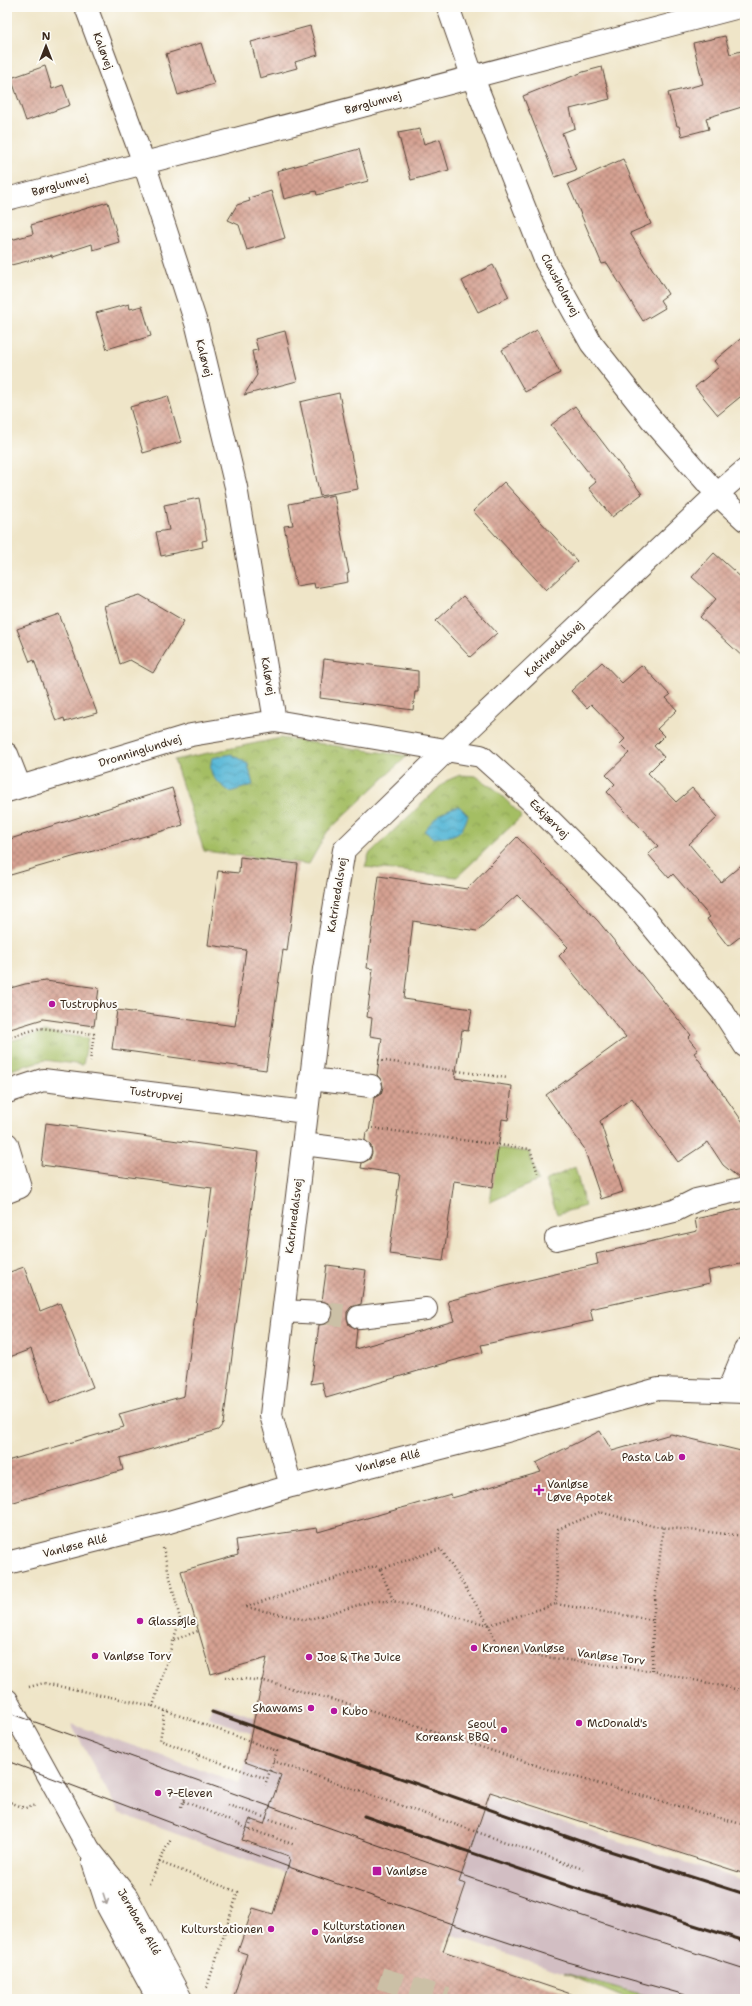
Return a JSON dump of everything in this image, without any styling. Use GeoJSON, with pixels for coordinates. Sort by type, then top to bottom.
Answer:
{"type":"FeatureCollection","features":[{"type":"Feature","properties":{"kind":"street","name":"Kaløvej"},"geometry":{"type":"LineString","coordinates":[[86,7],[144,163],[196,326],[236,487],[275,722]]}},
{"type":"Feature","properties":{"kind":"street","name":"Clausholmvej"},"geometry":{"type":"LineString","coordinates":[[448,7],[473,78],[546,262],[591,343],[651,419],[717,494],[745,520]]}},
{"type":"Feature","properties":{"kind":"street","name":"Børglumvej"},"geometry":{"type":"LineString","coordinates":[[7,199],[739,7]]}},
{"type":"Feature","properties":{"kind":"street","name":"Katrinedalsvej"},"geometry":{"type":"LineString","coordinates":[[291,1486],[271,1415],[324,969],[344,850],[717,494],[745,470]]}},
{"type":"Feature","properties":{"kind":"street","name":"Eskjærvej"},"geometry":{"type":"LineString","coordinates":[[275,722],[481,756],[531,801],[632,902],[723,1012],[745,1046]]}},
{"type":"Feature","properties":{"kind":"street","name":"Dronninglundvej"},"geometry":{"type":"LineString","coordinates":[[14,789],[191,735],[275,722]]}},
{"type":"Feature","properties":{"kind":"street"},"geometry":{"type":"LineString","coordinates":[[7,754],[14,789]]}},
{"type":"Feature","properties":{"kind":"street"},"geometry":{"type":"LineString","coordinates":[[310,1079],[371,1086]]}},
{"type":"Feature","properties":{"kind":"street","name":"Tustrupvej"},"geometry":{"type":"LineString","coordinates":[[7,1092],[43,1080],[306,1112]]}},
{"type":"Feature","properties":{"kind":"street"},"geometry":{"type":"LineString","coordinates":[[7,1144],[20,1187],[7,1192]]}},
{"type":"Feature","properties":{"kind":"street"},"geometry":{"type":"LineString","coordinates":[[303,1144],[360,1151]]}},
{"type":"Feature","properties":{"kind":"street"},"geometry":{"type":"LineString","coordinates":[[556,1239],[674,1211],[696,1200],[745,1189]]}},
{"type":"Feature","properties":{"kind":"street"},"geometry":{"type":"LineString","coordinates":[[359,1317],[426,1309]]}},
{"type":"Feature","properties":{"kind":"street"},"geometry":{"type":"LineString","coordinates":[[284,1311],[321,1313]]}},
{"type":"Feature","properties":{"kind":"street","name":"Vanløse Allé"},"geometry":{"type":"LineString","coordinates":[[7,1563],[157,1525],[291,1486],[496,1434],[658,1389],[737,1391],[745,1350]]}},
{"type":"Feature","properties":{"kind":"street","name":"Jernbane Allé"},"geometry":{"type":"LineString","coordinates":[[14,1694],[89,1849],[108,1907],[158,1999]]}},
{"type":"Feature","properties":{"kind":"street","name":"Jernbane Allé"},"geometry":{"type":"LineString","coordinates":[[89,1849],[127,1896],[191,1995]]}},
{"type":"Feature","properties":{"kind":"path"},"geometry":{"type":"LineString","coordinates":[[7,1038],[40,1028],[94,1034],[87,1086]]}},
{"type":"Feature","properties":{"kind":"path"},"geometry":{"type":"LineString","coordinates":[[371,1086],[374,1060],[508,1078]]}},
{"type":"Feature","properties":{"kind":"path"},"geometry":{"type":"LineString","coordinates":[[360,1151],[364,1127],[530,1149],[538,1174]]}},
{"type":"Feature","properties":{"kind":"path"},"geometry":{"type":"LineString","coordinates":[[556,1604],[558,1529],[600,1512],[663,1527],[745,1536]]}},
{"type":"Feature","properties":{"kind":"path"},"geometry":{"type":"LineString","coordinates":[[153,1706],[180,1619],[157,1525]]}},
{"type":"Feature","properties":{"kind":"path","name":"Vanløse Torv"},"geometry":{"type":"LineString","coordinates":[[652,1670],[653,1620],[663,1527]]}},
{"type":"Feature","properties":{"kind":"path","name":"Vanløse Torv"},"geometry":{"type":"LineString","coordinates":[[489,1625],[393,1601],[372,1601],[307,1620],[245,1607],[375,1566],[380,1569],[441,1550],[489,1625],[499,1651],[652,1670],[745,1691]]}},
{"type":"Feature","properties":{"kind":"path"},"geometry":{"type":"LineString","coordinates":[[380,1569],[393,1601]]}},
{"type":"Feature","properties":{"kind":"path"},"geometry":{"type":"LineString","coordinates":[[489,1625],[556,1604],[653,1620]]}},
{"type":"Feature","properties":{"kind":"path"},"geometry":{"type":"LineString","coordinates":[[174,1640],[198,1630]]}},
{"type":"Feature","properties":{"kind":"path"},"geometry":{"type":"LineString","coordinates":[[225,1678],[264,1681],[367,1709],[547,1769],[745,1825]]}},
{"type":"Feature","properties":{"kind":"path"},"geometry":{"type":"LineString","coordinates":[[14,1694],[44,1683],[153,1706],[277,1751],[265,1785]]}},
{"type":"Feature","properties":{"kind":"path"},"geometry":{"type":"LineString","coordinates":[[165,1711],[160,1740],[267,1779]]}},
{"type":"Feature","properties":{"kind":"path"},"geometry":{"type":"LineString","coordinates":[[197,1760],[199,1755]]}},
{"type":"Feature","properties":{"kind":"path"},"geometry":{"type":"LineString","coordinates":[[273,1761],[583,1869]]}},
{"type":"Feature","properties":{"kind":"path"},"geometry":{"type":"LineString","coordinates":[[182,1807],[186,1796]]}},
{"type":"Feature","properties":{"kind":"path"},"geometry":{"type":"LineString","coordinates":[[184,1801],[249,1829],[295,1845]]}},
{"type":"Feature","properties":{"kind":"path"},"geometry":{"type":"LineString","coordinates":[[228,1805],[299,1829]]}},
{"type":"Feature","properties":{"kind":"path"},"geometry":{"type":"LineString","coordinates":[[249,1829],[252,1820]]}},
{"type":"Feature","properties":{"kind":"path"},"geometry":{"type":"LineString","coordinates":[[159,1862],[238,1892],[207,1987],[191,1995]]}},
{"type":"Feature","properties":{"kind":"shaded area"},"geometry":{"type":"Polygon","coordinates":[[[213,1703],[604,1836],[745,1881],[745,1999],[659,1999],[564,1973],[451,1934],[119,1813],[71,1724],[239,1783],[255,1735],[208,1717],[213,1703]]]}},
{"type":"Feature","properties":{"kind":"green space"},"geometry":{"type":"Polygon","coordinates":[[[281,738],[407,756],[327,832],[309,864],[204,851],[174,760],[281,738]]]}},
{"type":"Feature","properties":{"kind":"green space"},"geometry":{"type":"Polygon","coordinates":[[[460,775],[476,776],[495,789],[522,816],[457,877],[365,867],[369,854],[446,781],[460,775]]]}},
{"type":"Feature","properties":{"kind":"green space"},"geometry":{"type":"Polygon","coordinates":[[[43,1032],[88,1038],[83,1065],[45,1060],[7,1071],[7,1042],[43,1032]]]}},
{"type":"Feature","properties":{"kind":"green space"},"geometry":{"type":"Polygon","coordinates":[[[498,1148],[529,1152],[538,1181],[490,1202],[498,1148]]]}},
{"type":"Feature","properties":{"kind":"green space"},"geometry":{"type":"Polygon","coordinates":[[[575,1167],[585,1206],[557,1214],[545,1181],[575,1167]]]}},
{"type":"Feature","properties":{"kind":"green space"},"geometry":{"type":"Polygon","coordinates":[[[564,1973],[659,1999],[627,1999],[564,1973]]]}},
{"type":"Feature","properties":{"kind":"water"},"geometry":{"type":"Polygon","coordinates":[[[231,754],[248,764],[253,785],[230,792],[214,778],[211,770],[211,764],[212,758],[231,754]]]}},
{"type":"Feature","properties":{"kind":"water"},"geometry":{"type":"Polygon","coordinates":[[[459,806],[468,815],[463,827],[456,834],[447,837],[434,838],[424,831],[439,815],[459,806]]]}},
{"type":"Feature","properties":{"kind":"building"},"geometry":{"type":"Polygon","coordinates":[[[310,26],[318,55],[295,62],[297,68],[260,78],[251,42],[310,26]]]}},
{"type":"Feature","properties":{"kind":"building"},"geometry":{"type":"Polygon","coordinates":[[[725,36],[730,54],[745,50],[745,106],[706,118],[709,129],[682,136],[679,126],[677,126],[668,93],[703,84],[693,43],[725,36]]]}},
{"type":"Feature","properties":{"kind":"building"},"geometry":{"type":"Polygon","coordinates":[[[201,43],[214,84],[178,95],[166,54],[201,43]]]}},
{"type":"Feature","properties":{"kind":"building"},"geometry":{"type":"Polygon","coordinates":[[[45,66],[52,89],[63,85],[70,105],[26,121],[11,78],[45,66]]]}},
{"type":"Feature","properties":{"kind":"building"},"geometry":{"type":"Polygon","coordinates":[[[602,67],[610,99],[570,109],[575,128],[562,133],[576,170],[555,177],[523,96],[583,72],[602,67]]]}},
{"type":"Feature","properties":{"kind":"building"},"geometry":{"type":"Polygon","coordinates":[[[420,129],[424,144],[440,139],[449,170],[411,180],[398,133],[420,129]]]}},
{"type":"Feature","properties":{"kind":"building"},"geometry":{"type":"Polygon","coordinates":[[[359,149],[368,181],[317,195],[316,191],[284,199],[277,171],[359,149]]]}},
{"type":"Feature","properties":{"kind":"building"},"geometry":{"type":"Polygon","coordinates":[[[623,159],[651,224],[630,233],[668,294],[660,300],[665,308],[643,321],[607,263],[602,264],[568,184],[623,159]]]}},
{"type":"Feature","properties":{"kind":"building"},"geometry":{"type":"Polygon","coordinates":[[[271,191],[285,238],[247,250],[239,225],[228,220],[237,205],[250,201],[249,198],[271,191]]]}},
{"type":"Feature","properties":{"kind":"building"},"geometry":{"type":"Polygon","coordinates":[[[108,202],[119,242],[93,250],[92,244],[52,257],[52,255],[7,266],[7,241],[33,234],[31,225],[108,202]]]}},
{"type":"Feature","properties":{"kind":"building"},"geometry":{"type":"Polygon","coordinates":[[[493,265],[509,297],[478,312],[462,281],[493,265]]]}},
{"type":"Feature","properties":{"kind":"building"},"geometry":{"type":"Polygon","coordinates":[[[129,304],[130,309],[142,306],[151,336],[107,349],[96,313],[129,304]]]}},
{"type":"Feature","properties":{"kind":"building"},"geometry":{"type":"Polygon","coordinates":[[[537,330],[560,373],[525,392],[502,350],[537,330]]]}},
{"type":"Feature","properties":{"kind":"building"},"geometry":{"type":"Polygon","coordinates":[[[285,331],[297,381],[244,395],[257,375],[252,351],[258,350],[255,339],[285,331]]]}},
{"type":"Feature","properties":{"kind":"building"},"geometry":{"type":"Polygon","coordinates":[[[745,335],[745,393],[718,415],[695,387],[719,367],[714,361],[745,335]]]}},
{"type":"Feature","properties":{"kind":"building"},"geometry":{"type":"Polygon","coordinates":[[[339,393],[358,489],[320,496],[300,402],[339,393]]]}},
{"type":"Feature","properties":{"kind":"building"},"geometry":{"type":"Polygon","coordinates":[[[168,396],[181,442],[143,453],[130,407],[168,396]]]}},
{"type":"Feature","properties":{"kind":"building"},"geometry":{"type":"Polygon","coordinates":[[[575,406],[642,494],[612,517],[589,488],[596,482],[551,425],[575,406]]]}},
{"type":"Feature","properties":{"kind":"building"},"geometry":{"type":"Polygon","coordinates":[[[504,482],[577,561],[546,590],[473,511],[504,482]]]}},
{"type":"Feature","properties":{"kind":"building"},"geometry":{"type":"Polygon","coordinates":[[[334,495],[349,573],[347,574],[348,582],[315,588],[314,583],[296,586],[284,526],[293,525],[289,504],[334,495]]]}},
{"type":"Feature","properties":{"kind":"building"},"geometry":{"type":"Polygon","coordinates":[[[199,498],[207,540],[202,541],[203,547],[161,556],[156,532],[169,530],[164,505],[199,498]]]}},
{"type":"Feature","properties":{"kind":"building"},"geometry":{"type":"Polygon","coordinates":[[[714,553],[745,581],[745,659],[700,617],[716,599],[692,577],[714,553]]]}},
{"type":"Feature","properties":{"kind":"building"},"geometry":{"type":"Polygon","coordinates":[[[140,595],[184,621],[153,673],[130,660],[120,664],[104,606],[140,595]]]}},
{"type":"Feature","properties":{"kind":"building"},"geometry":{"type":"Polygon","coordinates":[[[463,596],[497,633],[470,657],[436,621],[463,596]]]}},
{"type":"Feature","properties":{"kind":"building"},"geometry":{"type":"Polygon","coordinates":[[[59,614],[97,713],[65,722],[64,718],[56,721],[34,660],[30,662],[17,629],[59,614]]]}},
{"type":"Feature","properties":{"kind":"building"},"geometry":{"type":"Polygon","coordinates":[[[324,659],[418,671],[418,692],[415,692],[413,710],[320,698],[324,659]]]}},
{"type":"Feature","properties":{"kind":"building"},"geometry":{"type":"Polygon","coordinates":[[[602,662],[622,683],[642,665],[670,695],[666,698],[677,710],[657,729],[664,736],[654,746],[664,757],[648,773],[676,802],[692,788],[718,817],[689,844],[721,882],[745,862],[745,933],[728,946],[707,919],[710,917],[673,874],[669,878],[648,854],[658,846],[607,792],[615,784],[606,775],[629,753],[620,744],[625,739],[591,704],[587,708],[571,691],[602,662]]]}},
{"type":"Feature","properties":{"kind":"building"},"geometry":{"type":"Polygon","coordinates":[[[172,788],[183,825],[7,876],[7,840],[172,788]]]}},
{"type":"Feature","properties":{"kind":"building"},"geometry":{"type":"Polygon","coordinates":[[[517,837],[598,921],[691,1035],[688,1038],[698,1050],[694,1053],[745,1125],[745,1177],[739,1178],[723,1165],[708,1142],[678,1162],[632,1098],[600,1121],[623,1192],[601,1199],[584,1148],[546,1095],[626,1037],[559,956],[568,947],[517,895],[477,931],[413,921],[404,999],[472,1009],[468,1031],[462,1030],[455,1078],[512,1086],[508,1120],[502,1119],[493,1187],[454,1181],[443,1261],[389,1254],[400,1174],[361,1168],[362,1163],[370,1159],[372,1153],[371,1146],[365,1140],[366,1132],[369,1132],[374,1098],[381,1094],[383,1087],[382,1081],[377,1075],[382,1038],[370,1036],[372,1018],[367,1017],[373,969],[367,968],[379,876],[467,889],[517,837]]]}},
{"type":"Feature","properties":{"kind":"building"},"geometry":{"type":"Polygon","coordinates":[[[240,857],[298,864],[287,951],[283,950],[266,1070],[112,1049],[117,1010],[235,1026],[246,950],[208,945],[218,871],[239,873],[240,857]]]}},
{"type":"Feature","properties":{"kind":"building","name":"Tustruphus"},"geometry":{"type":"Polygon","coordinates":[[[45,981],[99,988],[94,1026],[43,1019],[7,1030],[7,989],[45,981]]]}},
{"type":"Feature","properties":{"kind":"building"},"geometry":{"type":"Polygon","coordinates":[[[46,1123],[259,1152],[223,1424],[218,1430],[120,1458],[123,1470],[7,1504],[7,1461],[124,1427],[119,1414],[184,1396],[212,1188],[41,1165],[46,1123]]]}},
{"type":"Feature","properties":{"kind":"building"},"geometry":{"type":"Polygon","coordinates":[[[745,1208],[745,1263],[708,1271],[710,1283],[590,1309],[593,1321],[481,1345],[483,1352],[326,1398],[322,1382],[311,1384],[319,1325],[327,1324],[331,1320],[333,1314],[332,1307],[328,1303],[322,1301],[327,1265],[366,1270],[361,1304],[351,1307],[347,1312],[349,1325],[357,1329],[355,1349],[454,1321],[448,1301],[598,1264],[596,1254],[697,1231],[695,1219],[745,1208]]]}},
{"type":"Feature","properties":{"kind":"building"},"geometry":{"type":"Polygon","coordinates":[[[24,1267],[40,1311],[60,1303],[93,1387],[50,1404],[31,1349],[7,1358],[7,1273],[24,1267]]]}},
{"type":"Feature","properties":{"kind":"building","name":"Kronen Vanløse"},"geometry":{"type":"Polygon","coordinates":[[[600,1431],[612,1451],[671,1434],[745,1452],[745,1874],[490,1792],[459,1882],[466,1884],[443,1951],[574,1995],[573,1999],[233,1999],[247,1954],[238,1951],[253,1908],[273,1914],[290,1860],[288,1859],[289,1856],[242,1840],[250,1819],[264,1824],[281,1775],[245,1762],[267,1658],[211,1674],[181,1571],[238,1555],[236,1540],[317,1528],[318,1532],[451,1494],[452,1498],[541,1472],[536,1463],[600,1431]]]}},
{"type":"Feature","properties":{"kind":"tunnel"},"geometry":{"type":"LineString","coordinates":[[321,1313],[359,1317]]}},
{"type":"Feature","properties":{"kind":"tunnel"},"geometry":{"type":"LineString","coordinates":[[380,1978],[447,1999]]}},
{"type":"Feature","properties":{"kind":"tram line"},"geometry":{"type":"LineString","coordinates":[[7,1712],[374,1844],[559,1908],[745,1969]]}},
{"type":"Feature","properties":{"kind":"tram line"},"geometry":{"type":"LineString","coordinates":[[7,1761],[286,1866],[452,1924],[567,1962],[700,1999]]}},
{"type":"Feature","properties":{"kind":"railway"},"geometry":{"type":"LineString","coordinates":[[212,1712],[591,1845],[745,1894]]}},
{"type":"Feature","properties":{"kind":"railway"},"geometry":{"type":"LineString","coordinates":[[364,1816],[578,1889],[745,1941]]}},
{"type":"Feature","properties":{"kind":"place","name":"Tustruphus"},"geometry":{"type":"Point","coordinates":[52,1004]}},
{"type":"Feature","properties":{"kind":"place","name":"Pasta Lab"},"geometry":{"type":"Point","coordinates":[682,1457]}},
{"type":"Feature","properties":{"kind":"place","name":"Vanløse Løve Apotek"},"geometry":{"type":"Point","coordinates":[539,1490]}},
{"type":"Feature","properties":{"kind":"place","name":"Glassøjle"},"geometry":{"type":"Point","coordinates":[140,1621]}},
{"type":"Feature","properties":{"kind":"place","name":"Kronen Vanløse"},"geometry":{"type":"Point","coordinates":[474,1648]}},
{"type":"Feature","properties":{"kind":"place","name":"Vanløse Torv"},"geometry":{"type":"Point","coordinates":[95,1656]}},
{"type":"Feature","properties":{"kind":"place","name":"Joe & The Juice"},"geometry":{"type":"Point","coordinates":[309,1657]}},
{"type":"Feature","properties":{"kind":"place","name":"Shawams"},"geometry":{"type":"Point","coordinates":[311,1708]}},
{"type":"Feature","properties":{"kind":"place","name":"Kubo"},"geometry":{"type":"Point","coordinates":[334,1711]}},
{"type":"Feature","properties":{"kind":"place","name":"McDonald's"},"geometry":{"type":"Point","coordinates":[579,1723]}},
{"type":"Feature","properties":{"kind":"place","name":"Seoul Koreansk BBQ ."},"geometry":{"type":"Point","coordinates":[504,1730]}},
{"type":"Feature","properties":{"kind":"place","name":"7-Eleven"},"geometry":{"type":"Point","coordinates":[158,1793]}},
{"type":"Feature","properties":{"kind":"place","name":"Vanløse"},"geometry":{"type":"Point","coordinates":[377,1871]}},
{"type":"Feature","properties":{"kind":"place","name":"Kulturstationen"},"geometry":{"type":"Point","coordinates":[271,1929]}},
{"type":"Feature","properties":{"kind":"place","name":"Kulturstationen Vanløse"},"geometry":{"type":"Point","coordinates":[315,1932]}}]}
